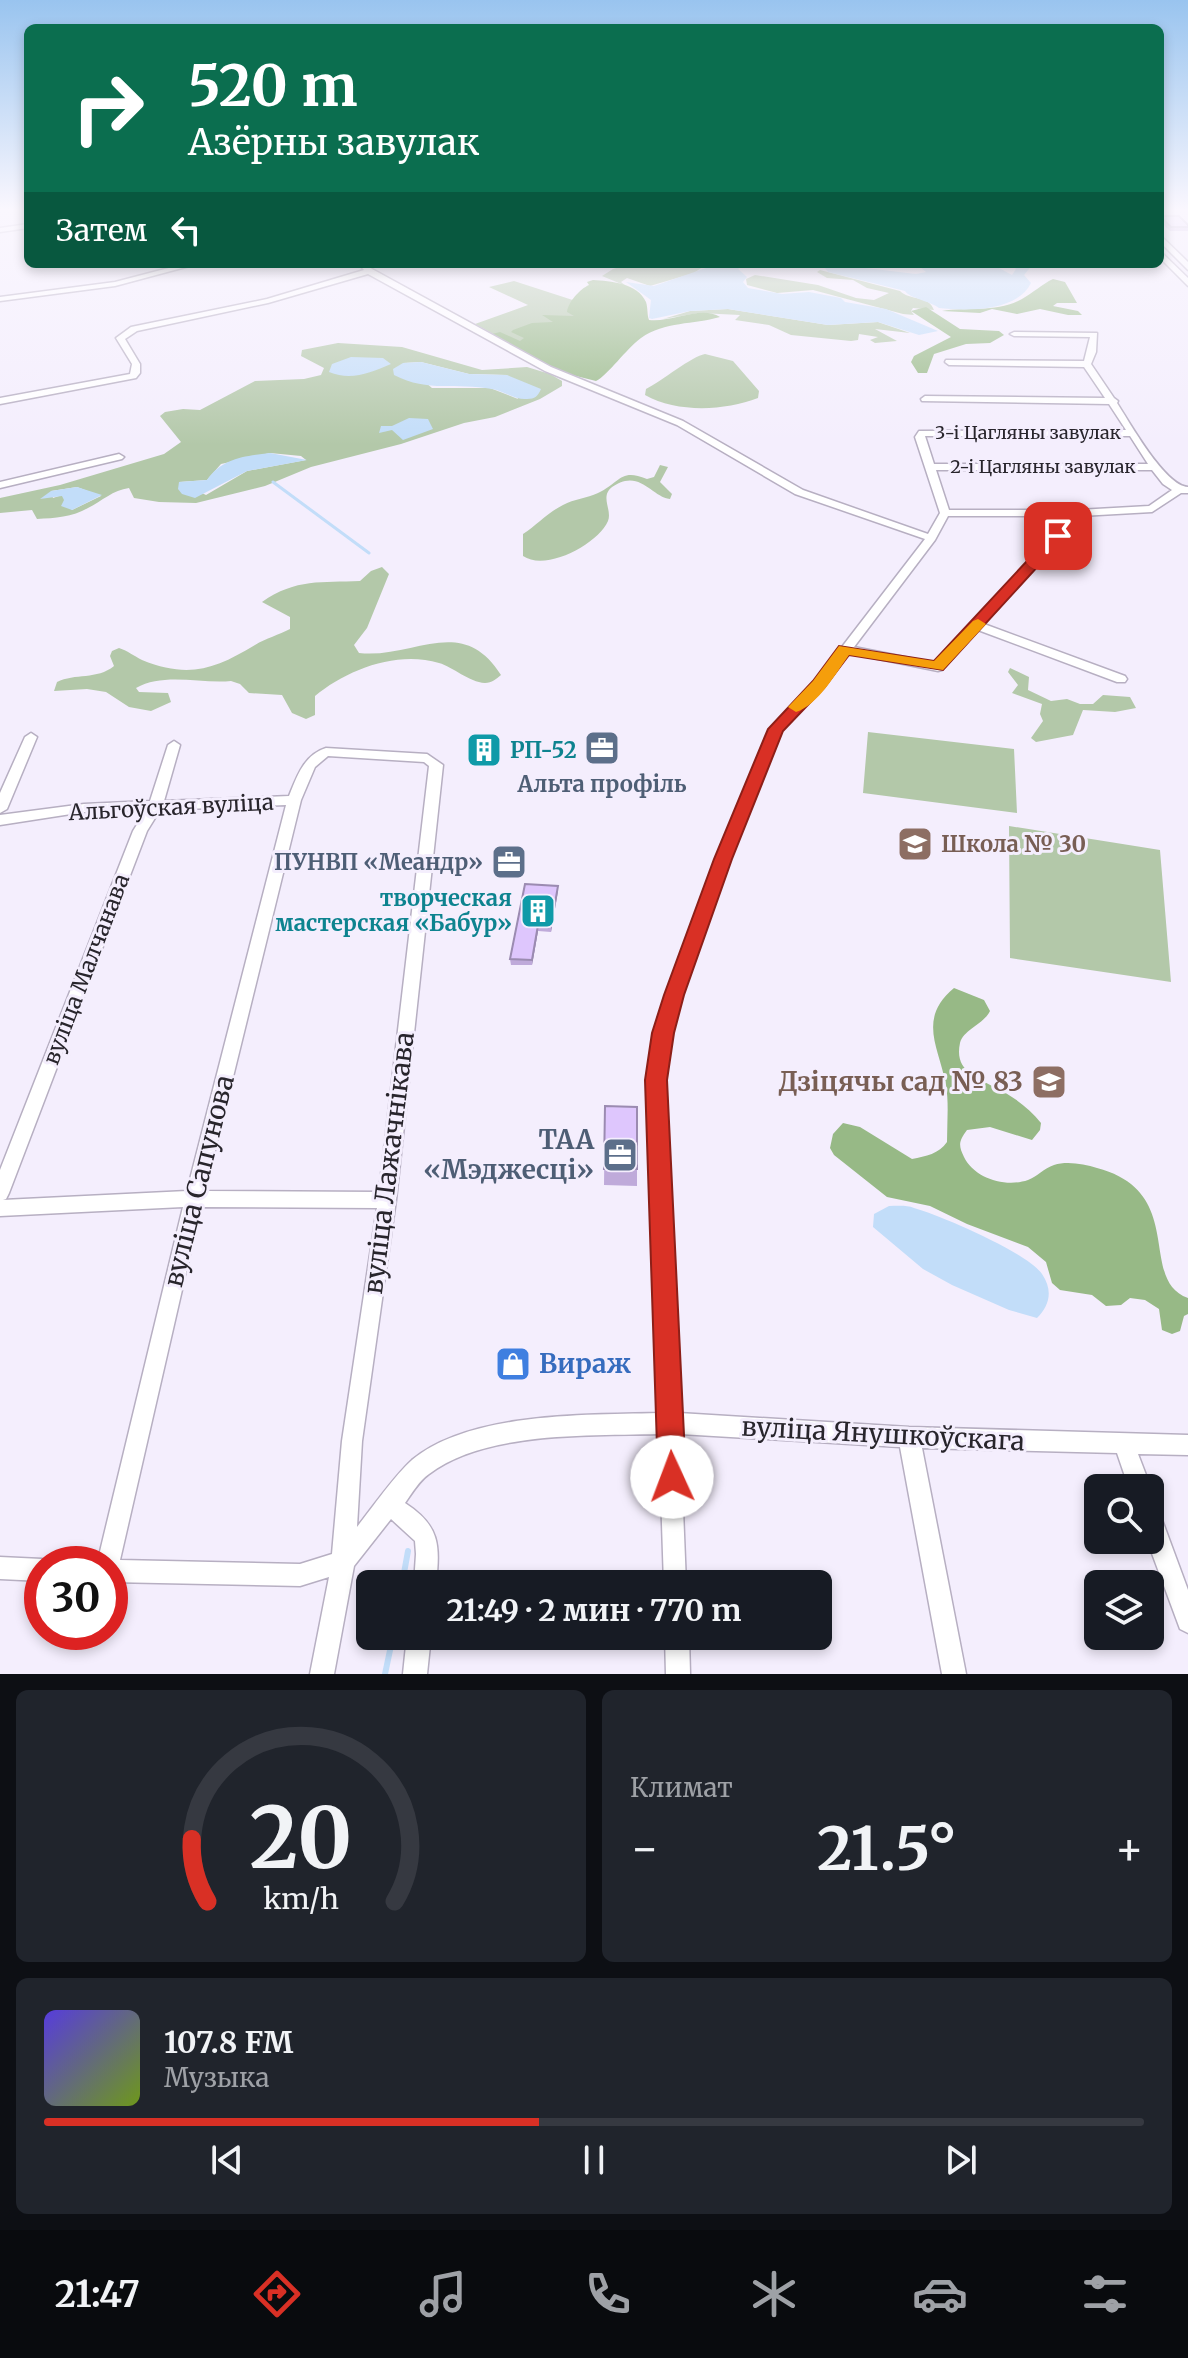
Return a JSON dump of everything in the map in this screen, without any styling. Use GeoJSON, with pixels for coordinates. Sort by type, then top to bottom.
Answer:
{"type":"FeatureCollection","features":[{"type":"Feature","properties":{"kind":"street"},"geometry":{"type":"LineString","coordinates":[[0,299],[76,289]]}},
{"type":"Feature","properties":{"kind":"street"},"geometry":{"type":"LineString","coordinates":[[0,401],[133,376],[136,364],[120,338],[127,332],[268,301],[303,289]]}},
{"type":"Feature","properties":{"kind":"street"},"geometry":{"type":"LineString","coordinates":[[404,289],[548,369],[654,411],[799,492],[931,538]]}},
{"type":"Feature","properties":{"kind":"street"},"geometry":{"type":"LineString","coordinates":[[1014,334],[1091,335],[1095,337],[1087,364]]}},
{"type":"Feature","properties":{"kind":"street"},"geometry":{"type":"LineString","coordinates":[[949,362],[1087,364]]}},
{"type":"Feature","properties":{"kind":"street"},"geometry":{"type":"LineString","coordinates":[[1087,364],[1155,467],[1167,482],[1184,490]]}},
{"type":"Feature","properties":{"kind":"street"},"geometry":{"type":"LineString","coordinates":[[925,399],[1114,401]]}},
{"type":"Feature","properties":{"kind":"street","name":"3-і Цагляны завулак"},"geometry":{"type":"LineString","coordinates":[[930,467],[920,437],[922,433],[1134,433]]}},
{"type":"Feature","properties":{"kind":"street"},"geometry":{"type":"LineString","coordinates":[[0,485],[119,457]]}},
{"type":"Feature","properties":{"kind":"street"},"geometry":{"type":"LineString","coordinates":[[675,1570],[656,1080],[663,1033],[696,932],[776,729],[819,685],[931,538],[945,513],[930,467]]}},
{"type":"Feature","properties":{"kind":"street","name":"2-і Цагляны завулак"},"geometry":{"type":"LineString","coordinates":[[930,467],[1155,467]]}},
{"type":"Feature","properties":{"kind":"street"},"geometry":{"type":"LineString","coordinates":[[945,513],[1078,513],[1152,509],[1184,490]]}},
{"type":"Feature","properties":{"kind":"street"},"geometry":{"type":"LineString","coordinates":[[845,649],[938,667],[1078,513]]}},
{"type":"Feature","properties":{"kind":"street"},"geometry":{"type":"LineString","coordinates":[[977,625],[1121,679]]}},
{"type":"Feature","properties":{"kind":"street"},"geometry":{"type":"LineString","coordinates":[[0,809],[31,737]]}},
{"type":"Feature","properties":{"kind":"street","name":"вуліца Малчанава"},"geometry":{"type":"LineString","coordinates":[[0,1193],[140,831],[156,804],[174,745]]}},
{"type":"Feature","properties":{"kind":"street","name":"вуліца Сапунова"},"geometry":{"type":"LineString","coordinates":[[112,1546],[194,1199],[294,800],[310,763],[317,755],[326,752],[427,758],[436,765]]}},
{"type":"Feature","properties":{"kind":"street","name":"вуліца Лажачнікава"},"geometry":{"type":"LineString","coordinates":[[322,1674],[343,1562],[352,1441],[387,1200],[436,765]]}},
{"type":"Feature","properties":{"kind":"street","name":"Альгоўская вуліца"},"geometry":{"type":"LineString","coordinates":[[0,820],[84,808],[294,800]]}},
{"type":"Feature","properties":{"kind":"street"},"geometry":{"type":"LineString","coordinates":[[0,1208],[194,1199],[387,1200]]}},
{"type":"Feature","properties":{"kind":"street","name":"вуліца Янушкоўскага"},"geometry":{"type":"LineString","coordinates":[[343,1562],[419,1468],[450,1449],[486,1437],[563,1426],[670,1423],[909,1437],[1188,1445]]}},
{"type":"Feature","properties":{"kind":"street"},"geometry":{"type":"LineString","coordinates":[[909,1437],[954,1674]]}},
{"type":"Feature","properties":{"kind":"street"},"geometry":{"type":"LineString","coordinates":[[1124,1445],[1135,1474]]}},
{"type":"Feature","properties":{"kind":"street"},"geometry":{"type":"LineString","coordinates":[[389,1505],[419,1526],[429,1544],[426,1570]]}},
{"type":"Feature","properties":{"kind":"street"},"geometry":{"type":"LineString","coordinates":[[1164,1554],[1188,1621]]}},
{"type":"Feature","properties":{"kind":"street"},"geometry":{"type":"LineString","coordinates":[[128,1571],[300,1575],[343,1562]]}},
{"type":"Feature","properties":{"kind":"street"},"geometry":{"type":"LineString","coordinates":[[0,1568],[24,1569]]}},
{"type":"Feature","properties":{"kind":"street"},"geometry":{"type":"LineString","coordinates":[[415,1674],[418,1650]]}},
{"type":"Feature","properties":{"kind":"street"},"geometry":{"type":"LineString","coordinates":[[677,1650],[678,1674]]}},
{"type":"Feature","properties":{"kind":"green space"},"geometry":{"type":"Polygon","coordinates":[[[494,289],[539,289],[585,304],[552,355],[533,356],[475,324],[528,305],[494,289]]]}},
{"type":"Feature","properties":{"kind":"green space"},"geometry":{"type":"Polygon","coordinates":[[[583,289],[634,289],[646,302],[649,320],[695,313],[720,317],[669,326],[650,333],[635,343],[596,381],[564,373],[492,334],[500,332],[520,341],[524,338],[511,332],[513,330],[532,323],[553,322],[542,315],[574,316],[567,312],[583,289]]]}},
{"type":"Feature","properties":{"kind":"green space"},"geometry":{"type":"Polygon","coordinates":[[[762,289],[830,289],[874,300],[889,293],[872,289],[900,291],[928,302],[934,310],[913,308],[911,311],[914,315],[903,314],[813,290],[777,293],[762,289]]]}},
{"type":"Feature","properties":{"kind":"green space"},"geometry":{"type":"Polygon","coordinates":[[[1036,289],[1069,289],[1077,303],[1057,303],[1053,306],[1078,311],[1082,315],[1040,309],[1017,314],[992,309],[980,313],[942,311],[1003,306],[1036,289]]]}},
{"type":"Feature","properties":{"kind":"green space"},"geometry":{"type":"Polygon","coordinates":[[[926,307],[960,329],[999,331],[1004,335],[990,343],[966,344],[934,354],[927,373],[918,373],[911,362],[914,356],[951,337],[911,311],[926,307]]]}},
{"type":"Feature","properties":{"kind":"green space"},"geometry":{"type":"Polygon","coordinates":[[[728,309],[828,325],[878,322],[910,333],[875,329],[897,341],[875,343],[870,340],[878,337],[859,334],[858,340],[851,341],[791,335],[769,325],[735,320],[740,315],[699,313],[663,319],[690,311],[728,309]]]}},
{"type":"Feature","properties":{"kind":"green space"},"geometry":{"type":"Polygon","coordinates":[[[338,343],[402,347],[482,370],[527,367],[550,374],[562,381],[562,386],[540,399],[495,417],[311,467],[265,486],[196,503],[134,498],[129,488],[113,493],[82,511],[63,516],[37,519],[32,510],[0,513],[0,498],[60,485],[164,454],[181,442],[160,416],[165,412],[200,410],[255,381],[304,379],[321,375],[324,368],[301,356],[302,350],[338,343]],[[421,362],[403,363],[432,388],[490,388],[518,399],[507,375],[469,374],[421,362]],[[270,453],[221,464],[207,480],[179,482],[206,495],[247,471],[306,460],[301,456],[270,453]],[[77,487],[51,491],[53,498],[62,495],[72,510],[101,496],[77,487]]]}},
{"type":"Feature","properties":{"kind":"green space"},"geometry":{"type":"Polygon","coordinates":[[[705,354],[733,361],[759,391],[758,398],[730,406],[701,408],[671,405],[645,395],[646,389],[705,354]]]}},
{"type":"Feature","properties":{"kind":"green space"},"geometry":{"type":"Polygon","coordinates":[[[660,465],[668,467],[660,482],[672,494],[670,499],[638,482],[621,482],[607,494],[608,521],[594,538],[557,558],[545,561],[523,556],[523,534],[552,512],[567,503],[598,493],[626,476],[654,477],[660,465]]]}},
{"type":"Feature","properties":{"kind":"green space"},"geometry":{"type":"Polygon","coordinates":[[[382,567],[389,574],[367,628],[354,645],[359,653],[453,642],[470,646],[486,656],[501,675],[485,683],[439,663],[406,659],[389,661],[342,678],[315,696],[315,715],[306,719],[292,713],[282,695],[249,693],[240,684],[231,681],[170,680],[147,683],[136,688],[139,692],[168,693],[171,702],[151,711],[129,707],[106,692],[87,689],[54,691],[57,682],[100,673],[114,666],[110,656],[112,651],[119,648],[142,660],[174,669],[201,669],[214,665],[290,629],[290,617],[262,602],[274,594],[310,583],[360,581],[371,571],[382,567]]]}},
{"type":"Feature","properties":{"kind":"green space"},"geometry":{"type":"Polygon","coordinates":[[[1010,668],[1029,677],[1028,690],[1051,701],[1067,699],[1080,704],[1093,704],[1103,695],[1130,697],[1136,708],[1115,712],[1083,710],[1073,735],[1036,742],[1031,738],[1043,721],[1040,714],[1042,704],[1012,693],[1018,685],[1008,672],[1010,668]]]}},
{"type":"Feature","properties":{"kind":"green space"},"geometry":{"type":"Polygon","coordinates":[[[868,732],[1014,749],[1017,813],[863,793],[868,732]]]}},
{"type":"Feature","properties":{"kind":"green space"},"geometry":{"type":"Polygon","coordinates":[[[1009,826],[1160,850],[1171,982],[1010,958],[1009,826]]]}},
{"type":"Feature","properties":{"kind":"green space"},"geometry":{"type":"Polygon","coordinates":[[[954,988],[984,1000],[990,1011],[962,1038],[959,1053],[963,1067],[1015,1099],[1041,1123],[1032,1140],[990,1127],[967,1130],[960,1146],[964,1157],[975,1171],[1000,1182],[1028,1180],[1050,1166],[1064,1163],[1092,1167],[1125,1180],[1142,1196],[1152,1215],[1165,1273],[1173,1288],[1188,1298],[1188,1314],[1184,1316],[1180,1331],[1172,1334],[1162,1330],[1159,1309],[1145,1300],[1130,1298],[1121,1305],[1106,1306],[1092,1295],[1060,1290],[1052,1283],[1046,1262],[1028,1247],[930,1206],[887,1197],[834,1155],[830,1148],[833,1134],[843,1123],[860,1127],[912,1159],[936,1152],[947,1142],[947,1092],[933,1022],[936,1011],[954,988]]]}},
{"type":"Feature","properties":{"kind":"water"},"geometry":{"type":"Polygon","coordinates":[[[636,289],[754,289],[782,294],[809,292],[886,309],[938,331],[919,335],[878,322],[828,325],[728,309],[690,311],[652,319],[649,318],[651,300],[636,289]]]}},
{"type":"Feature","properties":{"kind":"water"},"geometry":{"type":"Polygon","coordinates":[[[897,289],[1027,289],[1015,300],[1003,304],[963,309],[939,308],[897,289]]]}},
{"type":"Feature","properties":{"kind":"water"},"geometry":{"type":"Polygon","coordinates":[[[351,357],[383,358],[391,364],[353,376],[329,372],[332,364],[351,357]]]}},
{"type":"Feature","properties":{"kind":"water"},"geometry":{"type":"Polygon","coordinates":[[[421,362],[469,374],[507,375],[541,389],[534,398],[523,399],[479,387],[419,384],[394,375],[393,369],[403,363],[421,362]]]}},
{"type":"Feature","properties":{"kind":"water"},"geometry":{"type":"Polygon","coordinates":[[[409,418],[428,419],[433,429],[403,440],[392,430],[379,433],[381,426],[392,426],[409,418]]]}},
{"type":"Feature","properties":{"kind":"water"},"geometry":{"type":"Polygon","coordinates":[[[270,453],[307,460],[247,471],[195,498],[182,494],[178,489],[179,482],[207,480],[220,467],[235,459],[270,453]]]}},
{"type":"Feature","properties":{"kind":"water"},"geometry":{"type":"Polygon","coordinates":[[[77,487],[102,495],[72,510],[61,506],[62,496],[40,499],[51,491],[77,487]]]}},
{"type":"Feature","properties":{"kind":"water"},"geometry":{"type":"Polygon","coordinates":[[[889,1206],[911,1207],[943,1218],[1034,1265],[1042,1274],[1049,1292],[1041,1313],[1037,1318],[1009,1310],[923,1269],[873,1227],[874,1214],[889,1206]]]}},
{"type":"Feature","properties":{"kind":"building","name":"творческая мастерская «Бабур»"},"geometry":{"type":"Polygon","coordinates":[[[525,884],[558,886],[551,926],[538,925],[532,960],[510,959],[525,884]]]}},
{"type":"Feature","properties":{"kind":"building","name":"ТАА «Мэджесці»"},"geometry":{"type":"Polygon","coordinates":[[[605,1106],[637,1107],[637,1169],[604,1169],[605,1106]]]}},
{"type":"Feature","properties":{"kind":"waterway"},"geometry":{"type":"LineString","coordinates":[[273,482],[369,553]]}},
{"type":"Feature","properties":{"kind":"waterway"},"geometry":{"type":"LineString","coordinates":[[405,1570],[408,1551]]}},
{"type":"Feature","properties":{"kind":"waterway"},"geometry":{"type":"LineString","coordinates":[[385,1674],[390,1650]]}},
{"type":"Feature","properties":{"kind":"slow traffic"},"geometry":{"type":"LineString","coordinates":[[796,707],[819,685],[845,649],[938,667],[978,624]]}},
{"type":"Feature","properties":{"kind":"place","name":"Альта профіль"},"geometry":{"type":"Point","coordinates":[602,748]}},
{"type":"Feature","properties":{"kind":"place","name":"РП-52"},"geometry":{"type":"Point","coordinates":[484,750]}},
{"type":"Feature","properties":{"kind":"place","name":"Школа № 30"},"geometry":{"type":"Point","coordinates":[915,844]}},
{"type":"Feature","properties":{"kind":"place","name":"ПУНВП «Меандр»"},"geometry":{"type":"Point","coordinates":[509,862]}},
{"type":"Feature","properties":{"kind":"place","name":"творческая мастерская «Бабур»"},"geometry":{"type":"Point","coordinates":[538,911]}},
{"type":"Feature","properties":{"kind":"place","name":"Дзіцячы сад № 83"},"geometry":{"type":"Point","coordinates":[1049,1082]}},
{"type":"Feature","properties":{"kind":"place","name":"ТАА «Мэджесці»"},"geometry":{"type":"Point","coordinates":[620,1155]}},
{"type":"Feature","properties":{"kind":"place","name":"Вираж"},"geometry":{"type":"Point","coordinates":[513,1364]}},
{"type":"Feature","properties":{"kind":"route"},"geometry":{"type":"LineString","coordinates":[[672,1477],[656,1080],[663,1033],[674,995],[723,859],[776,729],[819,685],[845,649],[938,667],[1058,536]]}}]}
